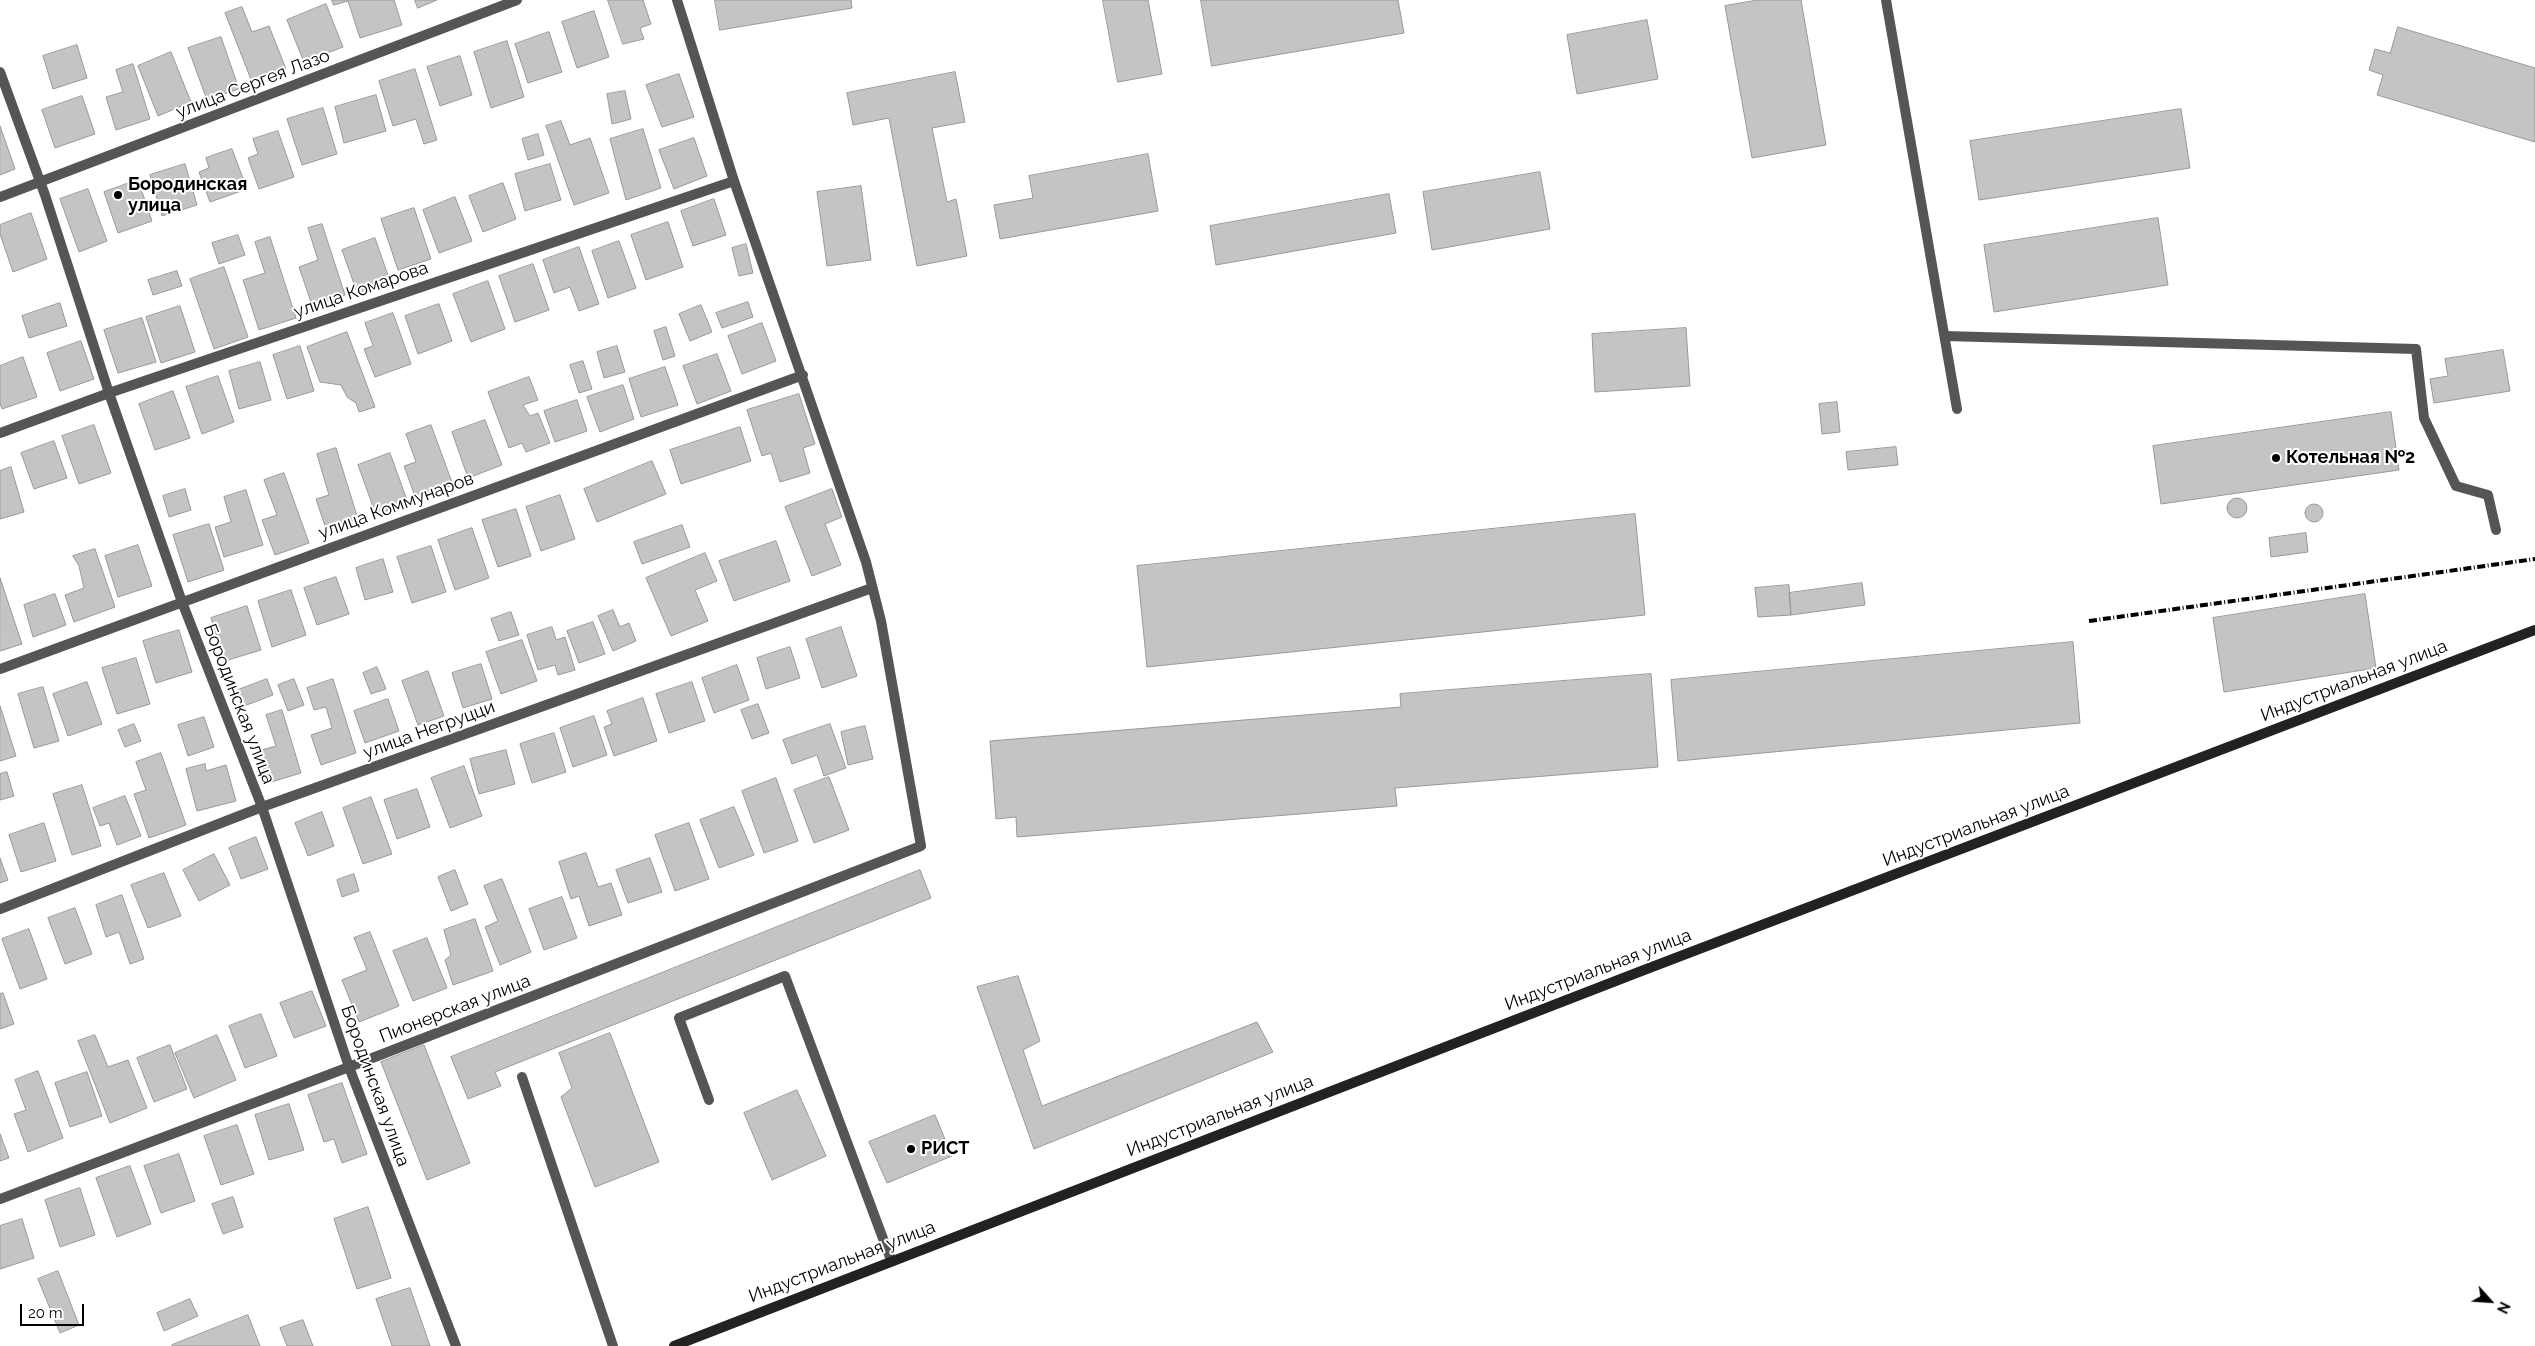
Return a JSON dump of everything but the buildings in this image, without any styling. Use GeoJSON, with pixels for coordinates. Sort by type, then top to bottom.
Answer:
{"type":"FeatureCollection","features":[{"type":"Feature","properties":{"kind":"main road","name":"Индустриальная улица"},"geometry":{"type":"LineString","coordinates":[[674,1346],[891,1260],[2535,630]]}},
{"type":"Feature","properties":{"kind":"street","name":"улица Сергея Лазо"},"geometry":{"type":"LineString","coordinates":[[0,197],[517,0]]}},
{"type":"Feature","properties":{"kind":"street"},"geometry":{"type":"LineString","coordinates":[[677,0],[734,181],[803,375],[866,562],[872,588]]}},
{"type":"Feature","properties":{"kind":"street"},"geometry":{"type":"LineString","coordinates":[[1886,0],[1957,409]]}},
{"type":"Feature","properties":{"kind":"street","name":"Бородинская улица"},"geometry":{"type":"LineString","coordinates":[[0,72],[40,182],[109,393],[182,602],[262,807],[349,1067],[456,1346]]}},
{"type":"Feature","properties":{"kind":"street","name":"улица Комарова"},"geometry":{"type":"LineString","coordinates":[[0,432],[109,393],[734,181]]}},
{"type":"Feature","properties":{"kind":"street"},"geometry":{"type":"LineString","coordinates":[[1945,336],[2416,348],[2424,418],[2456,486],[2488,495],[2496,530]]}},
{"type":"Feature","properties":{"kind":"street","name":"улица Коммунаров"},"geometry":{"type":"LineString","coordinates":[[0,669],[803,375]]}},
{"type":"Feature","properties":{"kind":"street","name":"улица Негруцци"},"geometry":{"type":"LineString","coordinates":[[0,909],[262,807],[872,588]]}},
{"type":"Feature","properties":{"kind":"street","name":"Пионерская улица"},"geometry":{"type":"LineString","coordinates":[[0,1199],[349,1067],[921,846],[881,622],[872,588]]}},
{"type":"Feature","properties":{"kind":"street"},"geometry":{"type":"LineString","coordinates":[[709,1100],[679,1018],[785,976],[891,1260]]}},
{"type":"Feature","properties":{"kind":"street"},"geometry":{"type":"LineString","coordinates":[[522,1077],[613,1346]]}},
{"type":"Feature","properties":{"kind":"railway"},"geometry":{"type":"LineString","coordinates":[[2089,621],[2535,559]]}},
{"type":"Feature","properties":{"kind":"place","name":"Бородинская улица"},"geometry":{"type":"Point","coordinates":[118,195]}},
{"type":"Feature","properties":{"kind":"place","name":"Котельная №2"},"geometry":{"type":"Point","coordinates":[2276,458]}},
{"type":"Feature","properties":{"kind":"place","name":"РИСТ"},"geometry":{"type":"Point","coordinates":[911,1149]}}]}
